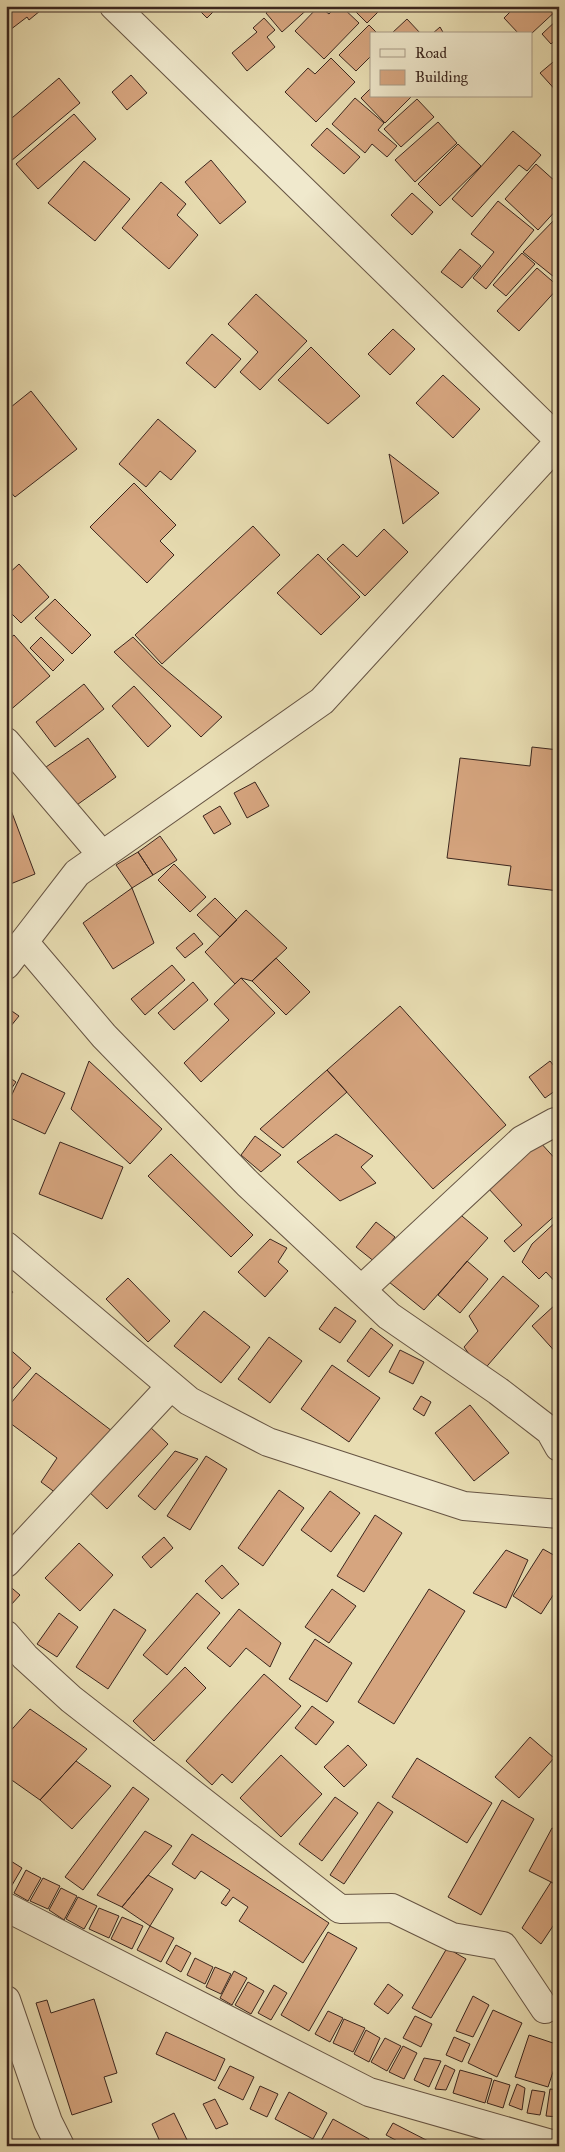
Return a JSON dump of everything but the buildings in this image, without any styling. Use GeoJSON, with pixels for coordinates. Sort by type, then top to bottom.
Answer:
{"type":"FeatureCollection","features":[{"type":"Feature","properties":{"kind":"street"},"geometry":{"type":"LineString","coordinates":[[6,965],[77,873],[322,700],[559,441],[114,6]]}},
{"type":"Feature","properties":{"kind":"street"},"geometry":{"type":"LineString","coordinates":[[6,742],[102,855]]}},
{"type":"Feature","properties":{"kind":"street"},"geometry":{"type":"LineString","coordinates":[[24,942],[104,1036],[248,1184],[389,1316],[498,1391],[550,1431],[559,1447]]}},
{"type":"Feature","properties":{"kind":"street"},"geometry":{"type":"LineString","coordinates":[[362,1290],[522,1140],[555,1122],[559,1123]]}},
{"type":"Feature","properties":{"kind":"street"},"geometry":{"type":"LineString","coordinates":[[6,1246],[189,1401],[268,1442],[464,1506],[559,1514]]}},
{"type":"Feature","properties":{"kind":"street"},"geometry":{"type":"LineString","coordinates":[[6,1563],[171,1386]]}},
{"type":"Feature","properties":{"kind":"street"},"geometry":{"type":"LineString","coordinates":[[6,1636],[25,1658],[71,1699],[340,1909],[392,1908],[452,1937],[502,1946],[546,2009]]}},
{"type":"Feature","properties":{"kind":"street"},"geometry":{"type":"LineString","coordinates":[[6,1907],[370,2092],[558,2146]]}},
{"type":"Feature","properties":{"kind":"street"},"geometry":{"type":"LineString","coordinates":[[6,2000],[48,2122],[60,2146]]}}]}
